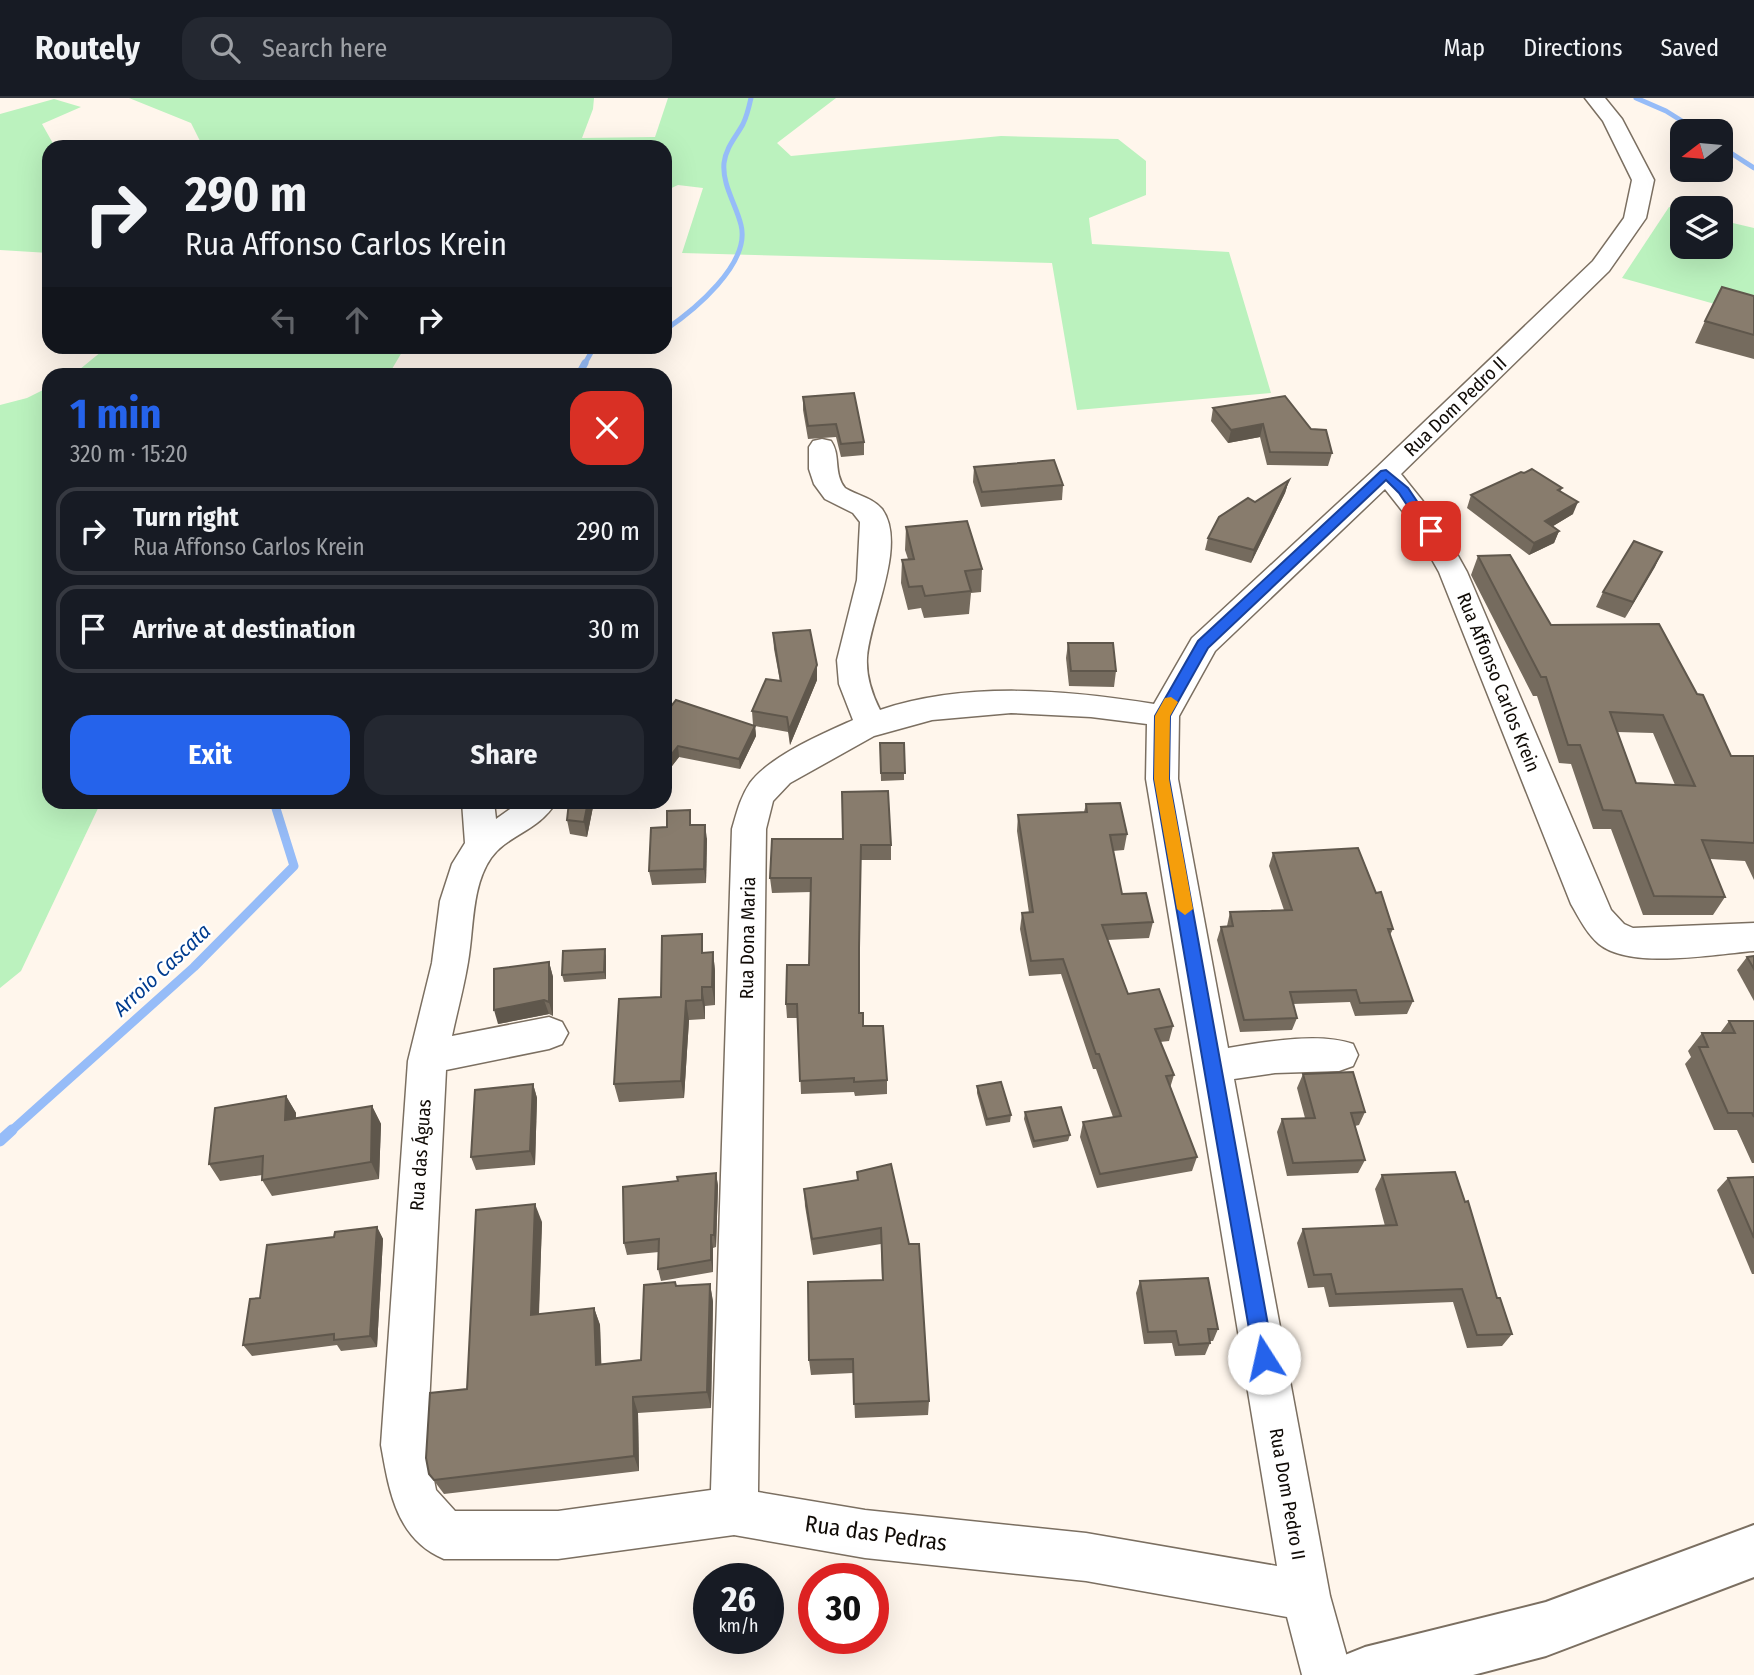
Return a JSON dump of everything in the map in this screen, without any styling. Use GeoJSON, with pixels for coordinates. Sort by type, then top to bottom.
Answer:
{"type":"FeatureCollection","features":[{"type":"Feature","properties":{"kind":"main road"},"geometry":{"type":"LineString","coordinates":[[1365,1675],[1546,1629],[1754,1551]]}},
{"type":"Feature","properties":{"kind":"street","name":"Rua Dom Pedro II"},"geometry":{"type":"LineString","coordinates":[[1327,1675],[1306,1596],[1162,779],[1163,716],[1203,645],[1386,474],[1601,266],[1635,218],[1643,180],[1612,120],[1595,98]]}},
{"type":"Feature","properties":{"kind":"street"},"geometry":{"type":"LineString","coordinates":[[822,447],[820,468],[831,491],[869,510],[874,521],[873,574],[855,636],[852,670],[861,704],[871,725]]}},
{"type":"Feature","properties":{"kind":"street","name":"Rua Affonso Carlos Krein"},"geometry":{"type":"LineString","coordinates":[[1386,474],[1421,513],[1451,567],[1589,904],[1611,933],[1634,942],[1754,937]]}},
{"type":"Feature","properties":{"kind":"street","name":"Rua Dona Maria"},"geometry":{"type":"LineString","coordinates":[[734,1511],[749,829],[757,798],[774,778],[794,764],[871,725],[929,710],[1035,703],[1108,706],[1163,716]]}},
{"type":"Feature","properties":{"kind":"street"},"geometry":{"type":"LineString","coordinates":[[478,809],[482,845]]}},
{"type":"Feature","properties":{"kind":"street","name":"Rua das Águas"},"geometry":{"type":"LineString","coordinates":[[444,1535],[415,1501],[404,1445],[421,1133],[428,1057],[450,962],[458,901],[469,864],[482,845],[533,809]]}},
{"type":"Feature","properties":{"kind":"street"},"geometry":{"type":"LineString","coordinates":[[428,1057],[549,1033]]}},
{"type":"Feature","properties":{"kind":"street"},"geometry":{"type":"LineString","coordinates":[[1213,1066],[1275,1057],[1339,1055]]}},
{"type":"Feature","properties":{"kind":"street","name":"Rua das Pedras"},"geometry":{"type":"LineString","coordinates":[[444,1535],[558,1535],[734,1511],[865,1534],[1086,1557],[1306,1596]]}},
{"type":"Feature","properties":{"kind":"green space"},"geometry":{"type":"Polygon","coordinates":[[[129,98],[594,98],[593,109],[582,138],[655,137],[668,98],[836,98],[777,143],[791,156],[1001,136],[1118,139],[1146,161],[1146,195],[1089,218],[1092,244],[1229,252],[1271,393],[1077,410],[1052,263],[682,253],[703,188],[678,185],[672,188],[672,140],[200,140],[191,123],[129,98]]]}},
{"type":"Feature","properties":{"kind":"green space"},"geometry":{"type":"Polygon","coordinates":[[[54,99],[81,107],[42,124],[51,140],[42,140],[42,253],[0,250],[0,114],[54,99]]]}},
{"type":"Feature","properties":{"kind":"green space"},"geometry":{"type":"Polygon","coordinates":[[[1669,207],[1670,259],[1733,259],[1733,223],[1754,228],[1754,315],[1622,278],[1669,207]]]}},
{"type":"Feature","properties":{"kind":"green space"},"geometry":{"type":"Polygon","coordinates":[[[98,354],[401,354],[393,368],[81,368],[98,354]]]}},
{"type":"Feature","properties":{"kind":"green space"},"geometry":{"type":"Polygon","coordinates":[[[42,390],[42,809],[98,809],[21,971],[0,988],[0,405],[27,398],[42,390]]]}},
{"type":"Feature","properties":{"kind":"building"},"geometry":{"type":"Polygon","coordinates":[[[1722,287],[1754,296],[1754,335],[1705,321],[1722,287]]]}},
{"type":"Feature","properties":{"kind":"building"},"geometry":{"type":"Polygon","coordinates":[[[854,393],[864,442],[841,444],[836,424],[808,426],[803,397],[854,393]]]}},
{"type":"Feature","properties":{"kind":"building"},"geometry":{"type":"Polygon","coordinates":[[[1285,396],[1311,429],[1326,430],[1332,453],[1270,452],[1263,424],[1231,430],[1213,408],[1285,396]]]}},
{"type":"Feature","properties":{"kind":"building"},"geometry":{"type":"Polygon","coordinates":[[[1054,460],[1063,485],[982,492],[974,467],[1054,460]]]}},
{"type":"Feature","properties":{"kind":"building"},"geometry":{"type":"Polygon","coordinates":[[[1532,469],[1578,502],[1545,521],[1559,531],[1534,543],[1471,495],[1532,469]]]}},
{"type":"Feature","properties":{"kind":"building"},"geometry":{"type":"Polygon","coordinates":[[[1289,480],[1254,550],[1208,538],[1219,517],[1248,498],[1255,502],[1289,480]]]}},
{"type":"Feature","properties":{"kind":"building"},"geometry":{"type":"Polygon","coordinates":[[[967,521],[982,569],[965,571],[971,591],[925,596],[922,586],[909,587],[902,560],[914,559],[906,527],[967,521]]]}},
{"type":"Feature","properties":{"kind":"building"},"geometry":{"type":"Polygon","coordinates":[[[1634,541],[1662,552],[1633,602],[1603,592],[1634,541]]]}},
{"type":"Feature","properties":{"kind":"building"},"geometry":{"type":"Polygon","coordinates":[[[1510,555],[1551,625],[1659,624],[1697,694],[1703,695],[1731,756],[1754,756],[1754,843],[1702,840],[1725,897],[1654,896],[1621,811],[1603,810],[1580,745],[1568,745],[1546,677],[1541,677],[1478,556],[1510,555]],[[1610,712],[1636,783],[1695,786],[1663,715],[1610,712]]]}},
{"type":"Feature","properties":{"kind":"building"},"geometry":{"type":"Polygon","coordinates":[[[810,630],[817,665],[789,730],[787,717],[752,711],[766,679],[781,681],[773,633],[810,630]]]}},
{"type":"Feature","properties":{"kind":"building"},"geometry":{"type":"Polygon","coordinates":[[[1068,643],[1113,643],[1116,671],[1071,671],[1068,643]]]}},
{"type":"Feature","properties":{"kind":"building"},"geometry":{"type":"Polygon","coordinates":[[[676,700],[755,726],[739,759],[678,746],[672,754],[672,705],[676,700]]]}},
{"type":"Feature","properties":{"kind":"building"},"geometry":{"type":"Polygon","coordinates":[[[880,743],[904,743],[905,773],[881,773],[880,743]]]}},
{"type":"Feature","properties":{"kind":"building"},"geometry":{"type":"Polygon","coordinates":[[[888,791],[891,845],[861,845],[859,948],[859,1013],[863,1013],[863,1026],[883,1026],[887,1080],[854,1082],[854,1078],[800,1081],[797,1004],[786,1004],[787,965],[809,965],[811,878],[770,878],[772,839],[843,839],[842,792],[888,791]]]}},
{"type":"Feature","properties":{"kind":"building"},"geometry":{"type":"Polygon","coordinates":[[[1120,803],[1127,834],[1110,835],[1122,894],[1146,893],[1153,922],[1102,925],[1128,994],[1159,989],[1173,1026],[1155,1029],[1174,1075],[1166,1076],[1197,1157],[1100,1174],[1083,1122],[1121,1116],[1063,959],[1031,961],[1022,913],[1033,912],[1018,815],[1087,812],[1086,804],[1120,803]]]}},
{"type":"Feature","properties":{"kind":"building"},"geometry":{"type":"Polygon","coordinates":[[[568,809],[587,809],[584,822],[567,820],[568,809]]]}},
{"type":"Feature","properties":{"kind":"building"},"geometry":{"type":"Polygon","coordinates":[[[690,810],[690,825],[705,825],[704,869],[649,871],[651,828],[667,827],[667,811],[690,810]]]}},
{"type":"Feature","properties":{"kind":"building"},"geometry":{"type":"Polygon","coordinates":[[[1358,848],[1376,893],[1381,892],[1393,929],[1388,929],[1413,1001],[1360,1003],[1356,990],[1290,992],[1297,1018],[1244,1020],[1221,927],[1233,926],[1230,912],[1292,910],[1273,853],[1358,848]]]}},
{"type":"Feature","properties":{"kind":"building"},"geometry":{"type":"Polygon","coordinates":[[[702,934],[702,953],[713,952],[712,987],[702,987],[702,1000],[686,1001],[681,1081],[614,1084],[619,999],[661,997],[662,936],[702,934]]]}},
{"type":"Feature","properties":{"kind":"building"},"geometry":{"type":"Polygon","coordinates":[[[605,949],[604,972],[562,975],[563,951],[605,949]]]}},
{"type":"Feature","properties":{"kind":"building"},"geometry":{"type":"Polygon","coordinates":[[[1754,956],[1754,969],[1747,957],[1754,956]]]}},
{"type":"Feature","properties":{"kind":"building"},"geometry":{"type":"Polygon","coordinates":[[[549,962],[549,1002],[544,1000],[494,1010],[494,969],[549,962]]]}},
{"type":"Feature","properties":{"kind":"building"},"geometry":{"type":"Polygon","coordinates":[[[1729,1021],[1754,1021],[1754,1117],[1752,1113],[1728,1113],[1699,1047],[1708,1047],[1702,1033],[1735,1033],[1729,1021]]]}},
{"type":"Feature","properties":{"kind":"building"},"geometry":{"type":"Polygon","coordinates":[[[1353,1072],[1365,1112],[1351,1113],[1365,1160],[1293,1163],[1282,1119],[1315,1118],[1303,1074],[1353,1072]]]}},
{"type":"Feature","properties":{"kind":"building"},"geometry":{"type":"Polygon","coordinates":[[[1001,1082],[1011,1115],[987,1119],[977,1086],[1001,1082]]]}},
{"type":"Feature","properties":{"kind":"building"},"geometry":{"type":"Polygon","coordinates":[[[533,1084],[530,1151],[471,1157],[475,1090],[533,1084]]]}},
{"type":"Feature","properties":{"kind":"building"},"geometry":{"type":"Polygon","coordinates":[[[286,1096],[285,1120],[372,1106],[371,1162],[262,1180],[263,1156],[209,1164],[215,1108],[286,1096]]]}},
{"type":"Feature","properties":{"kind":"building"},"geometry":{"type":"Polygon","coordinates":[[[1061,1107],[1070,1135],[1034,1141],[1025,1112],[1061,1107]]]}},
{"type":"Feature","properties":{"kind":"building"},"geometry":{"type":"Polygon","coordinates":[[[891,1164],[909,1244],[919,1244],[929,1401],[854,1404],[853,1359],[809,1360],[808,1282],[883,1280],[881,1228],[812,1239],[804,1189],[858,1180],[857,1172],[891,1164]]]}},
{"type":"Feature","properties":{"kind":"building"},"geometry":{"type":"Polygon","coordinates":[[[1455,1172],[1465,1202],[1468,1201],[1497,1298],[1500,1298],[1512,1334],[1477,1335],[1462,1289],[1336,1294],[1331,1274],[1314,1275],[1303,1229],[1397,1225],[1382,1175],[1455,1172]]]}},
{"type":"Feature","properties":{"kind":"building"},"geometry":{"type":"Polygon","coordinates":[[[716,1173],[711,1260],[658,1269],[659,1239],[624,1243],[623,1187],[678,1181],[677,1177],[716,1173]]]}},
{"type":"Feature","properties":{"kind":"building"},"geometry":{"type":"Polygon","coordinates":[[[1754,1177],[1754,1238],[1728,1178],[1754,1177]]]}},
{"type":"Feature","properties":{"kind":"building"},"geometry":{"type":"Polygon","coordinates":[[[535,1204],[531,1315],[594,1308],[596,1365],[641,1360],[644,1285],[675,1282],[676,1286],[710,1284],[707,1392],[633,1397],[634,1456],[434,1480],[429,1474],[426,1458],[430,1393],[467,1389],[476,1210],[535,1204]]]}},
{"type":"Feature","properties":{"kind":"building"},"geometry":{"type":"Polygon","coordinates":[[[377,1227],[370,1336],[334,1340],[334,1334],[243,1345],[250,1299],[260,1298],[267,1245],[334,1237],[335,1232],[377,1227]]]}},
{"type":"Feature","properties":{"kind":"building"},"geometry":{"type":"Polygon","coordinates":[[[1208,1278],[1218,1329],[1208,1329],[1210,1343],[1179,1345],[1176,1331],[1148,1332],[1140,1281],[1208,1278]]]}},
{"type":"Feature","properties":{"kind":"waterway","name":"Arroio Cascata"},"geometry":{"type":"LineString","coordinates":[[672,325],[704,299],[729,270],[737,255],[742,240],[741,225],[727,187],[724,163],[729,147],[744,121],[751,98]]}},
{"type":"Feature","properties":{"kind":"waterway"},"geometry":{"type":"LineString","coordinates":[[1636,98],[1679,119]]}},
{"type":"Feature","properties":{"kind":"waterway"},"geometry":{"type":"LineString","coordinates":[[1733,154],[1754,168]]}},
{"type":"Feature","properties":{"kind":"waterway","name":"Arroio Cascata"},"geometry":{"type":"LineString","coordinates":[[584,365],[590,354]]}},
{"type":"Feature","properties":{"kind":"waterway","name":"Arroio Cascata"},"geometry":{"type":"LineString","coordinates":[[582,368],[585,363]]}},
{"type":"Feature","properties":{"kind":"waterway","name":"Arroio Cascata"},"geometry":{"type":"LineString","coordinates":[[10,1132],[194,967],[294,866],[276,809]]}},
{"type":"Feature","properties":{"kind":"waterway","name":"Arroio Cascata"},"geometry":{"type":"LineString","coordinates":[[0,1141],[12,1130]]}},
{"type":"Feature","properties":{"kind":"slow traffic"},"geometry":{"type":"LineString","coordinates":[[1171,702],[1163,716],[1162,779],[1185,909]]}},
{"type":"Feature","properties":{"kind":"route"},"geometry":{"type":"LineString","coordinates":[[1264,1358],[1162,779],[1163,716],[1203,645],[1369,487],[1386,474],[1404,491],[1431,531]]}}]}
